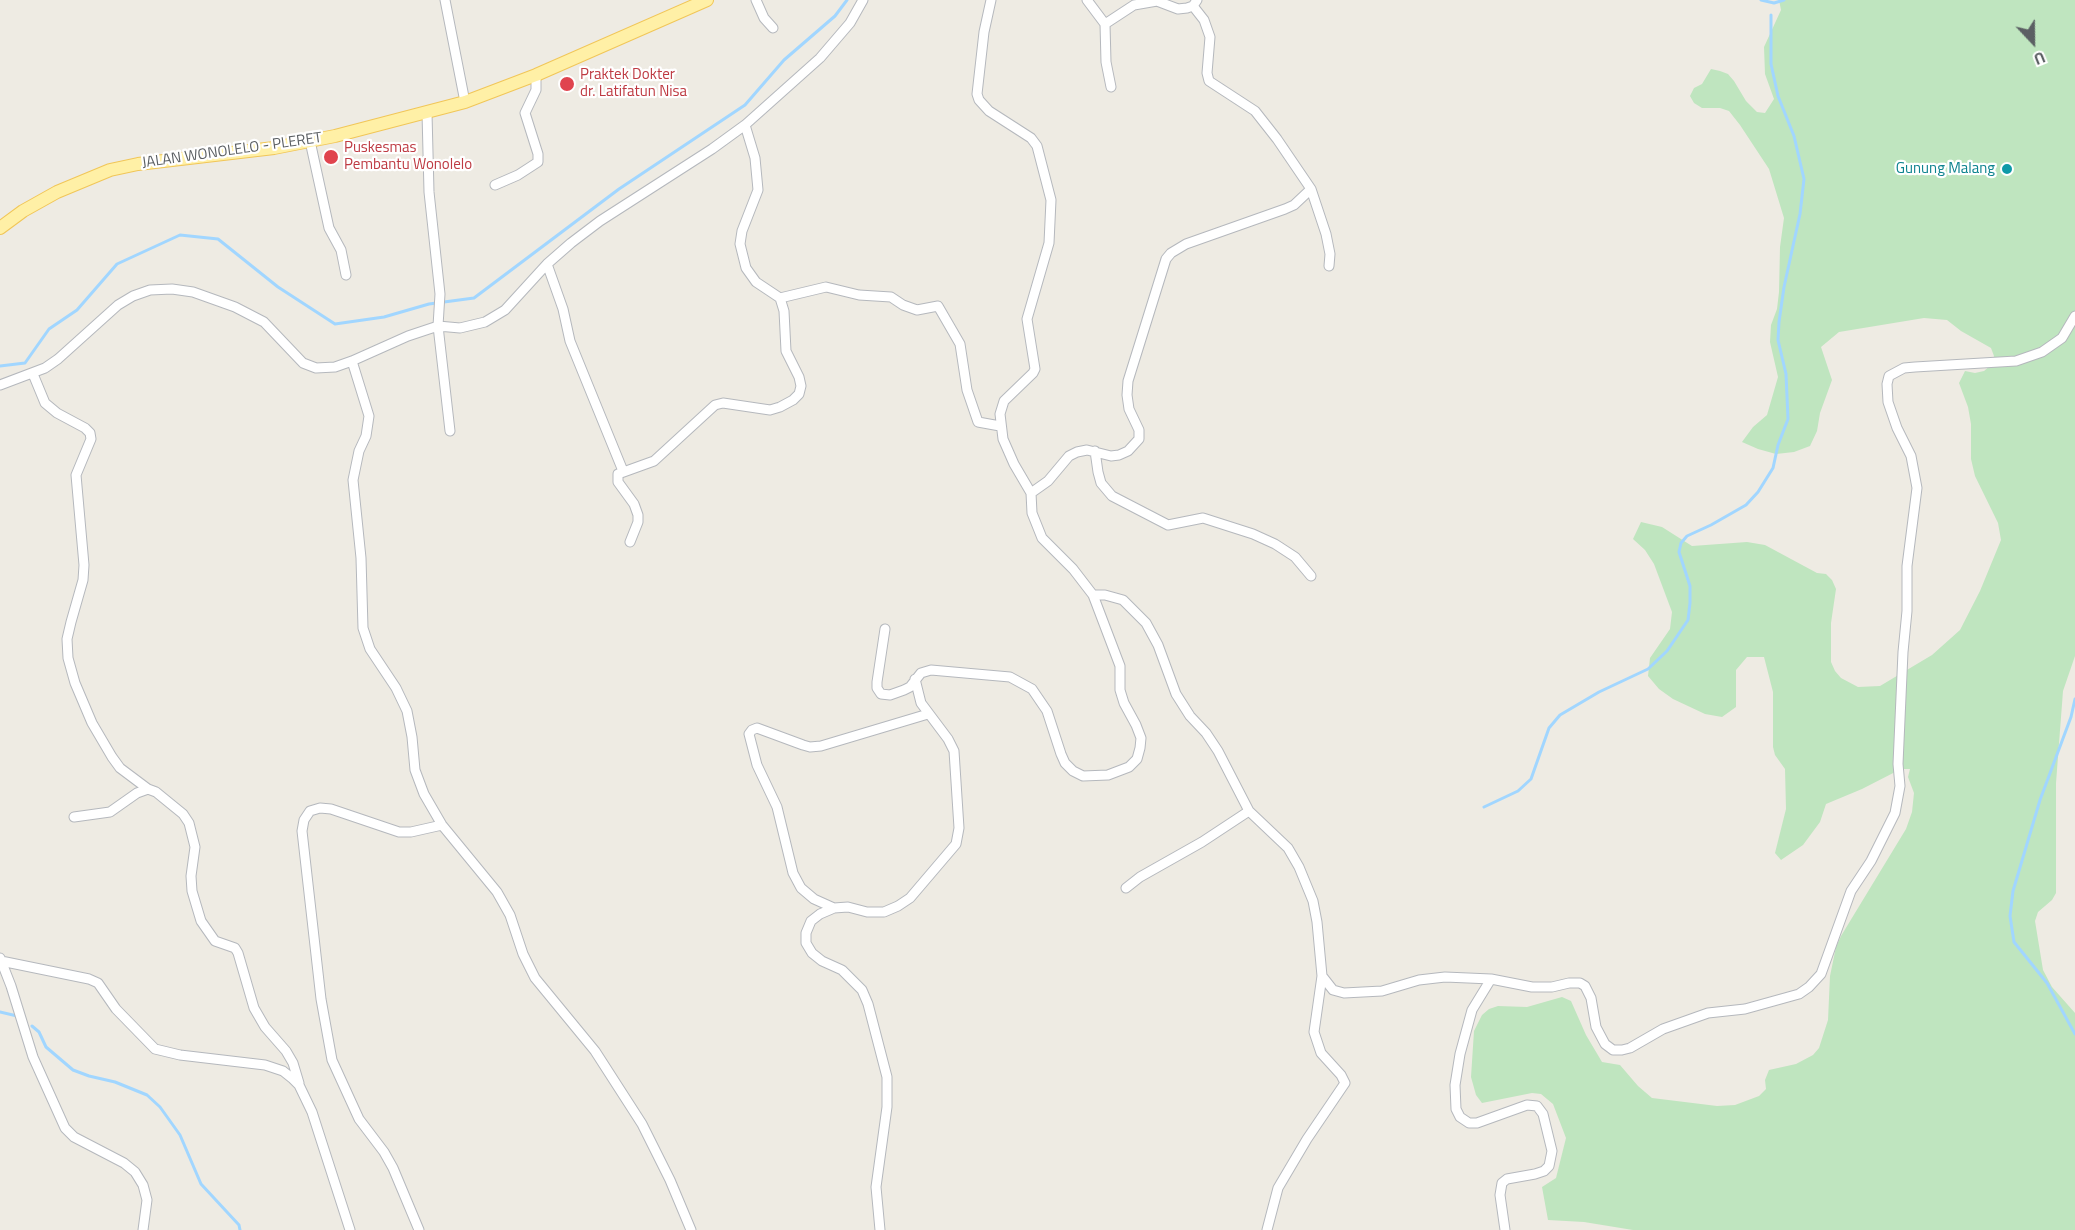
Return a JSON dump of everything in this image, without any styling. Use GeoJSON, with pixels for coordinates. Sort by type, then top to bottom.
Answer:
{"type":"FeatureCollection","features":[{"type":"Feature","properties":{"kind":"main road","name":"JALAN WONOLELO - PLERET"},"geometry":{"type":"LineString","coordinates":[[0,228],[23,211],[57,192],[110,170],[138,164],[274,148],[465,102],[536,75],[707,0]]}},
{"type":"Feature","properties":{"kind":"street"},"geometry":{"type":"LineString","coordinates":[[445,0],[465,102]]}},
{"type":"Feature","properties":{"kind":"street"},"geometry":{"type":"LineString","coordinates":[[756,0],[764,18],[773,28]]}},
{"type":"Feature","properties":{"kind":"street"},"geometry":{"type":"LineString","coordinates":[[0,385],[33,374],[58,359],[118,305],[150,290],[172,289],[193,292],[235,307],[264,322],[303,363],[316,368],[335,367],[408,336],[438,326],[460,328],[485,322],[505,310],[547,264],[600,221],[745,125],[820,58],[850,22],[863,0]]}},
{"type":"Feature","properties":{"kind":"street"},"geometry":{"type":"LineString","coordinates":[[885,629],[877,682],[879,692],[885,696],[909,687],[921,673],[931,670],[1001,675],[1022,682],[1032,689],[1047,711],[1065,763],[1073,771],[1083,776],[1108,775],[1129,767],[1137,759],[1141,738],[1124,703],[1120,690],[1120,666],[1093,595],[1073,569],[1042,538],[1032,513],[1031,493],[1007,450],[1000,426],[1000,414],[1004,400],[1035,369],[1026,319],[1049,243],[1051,200],[1037,146],[1031,138],[989,111],[979,100],[977,94],[984,32],[991,0]]}},
{"type":"Feature","properties":{"kind":"street"},"geometry":{"type":"LineString","coordinates":[[1087,0],[1105,24],[1106,62],[1111,87]]}},
{"type":"Feature","properties":{"kind":"street"},"geometry":{"type":"LineString","coordinates":[[1105,24],[1134,5],[1157,2],[1178,9],[1195,3],[1204,20],[1209,37],[1207,73],[1209,81],[1255,111],[1311,189],[1326,234],[1330,254],[1329,266]]}},
{"type":"Feature","properties":{"kind":"street"},"geometry":{"type":"LineString","coordinates":[[495,185],[518,175],[538,162],[538,154],[525,113],[536,90],[536,75]]}},
{"type":"Feature","properties":{"kind":"street"},"geometry":{"type":"LineString","coordinates":[[427,113],[431,210],[440,294],[438,326],[450,431]]}},
{"type":"Feature","properties":{"kind":"street"},"geometry":{"type":"LineString","coordinates":[[630,542],[638,522],[638,515],[634,504],[618,482],[618,474],[654,461],[715,405],[770,410],[793,400],[799,394],[801,386],[799,377],[786,351],[784,312],[780,298],[756,282],[746,268],[742,255],[740,244],[742,231],[758,190],[755,158],[745,125]]}},
{"type":"Feature","properties":{"kind":"street"},"geometry":{"type":"LineString","coordinates":[[310,141],[329,228],[341,250],[346,275]]}},
{"type":"Feature","properties":{"kind":"street"},"geometry":{"type":"LineString","coordinates":[[1031,493],[1048,481],[1069,456],[1087,450],[1111,456],[1119,455],[1128,451],[1139,439],[1139,430],[1128,402],[1128,381],[1166,259],[1170,253],[1186,244],[1294,205],[1311,189]]}},
{"type":"Feature","properties":{"kind":"street"},"geometry":{"type":"LineString","coordinates":[[547,264],[563,309],[570,341],[623,471]]}},
{"type":"Feature","properties":{"kind":"street"},"geometry":{"type":"LineString","coordinates":[[780,298],[826,287],[859,295],[891,297],[916,310],[938,306],[960,344],[967,390],[978,422],[1000,426]]}},
{"type":"Feature","properties":{"kind":"street"},"geometry":{"type":"LineString","coordinates":[[1322,976],[1333,990],[1344,993],[1382,991],[1419,980],[1445,977],[1491,979],[1532,987],[1580,983],[1585,986],[1592,998],[1600,1036],[1613,1050],[1630,1048],[1663,1029],[1708,1013],[1745,1009],[1799,994],[1809,987],[1821,974],[1851,891],[1871,861],[1895,813],[1900,786],[1898,764],[1907,611],[1907,566],[1917,488],[1911,456],[1897,428],[1888,402],[1887,384],[1890,376],[1904,368],[2016,361],[2042,352],[2062,338],[2075,316]]}},
{"type":"Feature","properties":{"kind":"street"},"geometry":{"type":"LineString","coordinates":[[352,361],[369,416],[369,427],[359,451],[353,480],[361,558],[363,628],[370,649],[396,688],[406,711],[412,737],[415,770],[424,794],[442,825],[497,892],[510,915],[534,978],[596,1051],[642,1124],[692,1230]]}},
{"type":"Feature","properties":{"kind":"street"},"geometry":{"type":"LineString","coordinates":[[33,374],[45,403],[57,413],[85,428],[90,433],[91,439],[75,476],[84,565],[83,580],[70,622],[68,639],[68,658],[75,683],[93,723],[120,768],[183,814],[189,824],[195,847],[191,876],[192,891],[201,921],[215,942],[235,948],[254,1008],[265,1027],[286,1051],[293,1063],[299,1085],[312,1112],[350,1230]]}},
{"type":"Feature","properties":{"kind":"street"},"geometry":{"type":"LineString","coordinates":[[1095,451],[1101,483],[1112,496],[1168,525],[1203,518],[1253,534],[1295,557],[1311,576]]}},
{"type":"Feature","properties":{"kind":"street"},"geometry":{"type":"LineString","coordinates":[[1093,595],[1105,595],[1123,600],[1146,623],[1158,645],[1176,694],[1218,751],[1249,811],[1288,848],[1299,867],[1315,911],[1322,976],[1314,1032],[1321,1053],[1341,1075],[1345,1083],[1306,1139],[1278,1188],[1267,1230]]}},
{"type":"Feature","properties":{"kind":"street"},"geometry":{"type":"LineString","coordinates":[[880,1230],[876,1187],[887,1107],[887,1077],[868,1004],[862,990],[842,970],[822,961],[812,953],[806,943],[806,933],[811,921],[834,908],[848,907],[867,912],[884,912],[898,906],[910,898],[956,844],[959,828],[954,751],[948,739],[928,714],[919,697],[915,679]]}},
{"type":"Feature","properties":{"kind":"street"},"geometry":{"type":"LineString","coordinates":[[834,908],[814,899],[801,888],[793,873],[777,807],[757,765],[749,734],[757,728],[803,745],[821,746],[928,714]]}},
{"type":"Feature","properties":{"kind":"street"},"geometry":{"type":"LineString","coordinates":[[74,818],[110,812],[137,793],[148,789]]}},
{"type":"Feature","properties":{"kind":"street"},"geometry":{"type":"LineString","coordinates":[[420,1230],[393,1168],[359,1119],[332,1060],[321,999],[302,831],[303,820],[310,811],[320,808],[331,809],[399,832],[411,832],[442,825]]}},
{"type":"Feature","properties":{"kind":"street"},"geometry":{"type":"LineString","coordinates":[[1126,888],[1140,877],[1202,842],[1249,811]]}},
{"type":"Feature","properties":{"kind":"street"},"geometry":{"type":"LineString","coordinates":[[1,959],[98,983],[116,1009],[155,1049],[180,1055],[265,1065],[283,1071],[299,1085]]}},
{"type":"Feature","properties":{"kind":"street"},"geometry":{"type":"LineString","coordinates":[[1,959],[33,1057],[65,1128],[74,1137],[124,1163],[135,1172],[143,1185],[147,1200],[143,1230]]}},
{"type":"Feature","properties":{"kind":"street"},"geometry":{"type":"LineString","coordinates":[[1491,979],[1472,1010],[1460,1054],[1455,1085],[1456,1109],[1460,1117],[1469,1123],[1477,1123],[1527,1104],[1537,1106],[1543,1114],[1552,1151],[1549,1166],[1544,1171],[1514,1177],[1502,1183],[1500,1195],[1505,1230]]}},
{"type":"Feature","properties":{"kind":"green space"},"geometry":{"type":"Polygon","coordinates":[[[1779,0],[2075,0],[2075,656],[2063,691],[2056,783],[2056,893],[2052,900],[2038,912],[2035,921],[2043,970],[2052,987],[2075,1013],[2075,1230],[1633,1230],[1584,1222],[1548,1220],[1542,1187],[1556,1178],[1566,1138],[1553,1104],[1541,1094],[1532,1093],[1482,1103],[1476,1095],[1471,1077],[1474,1031],[1482,1015],[1498,1006],[1527,1007],[1562,997],[1571,1001],[1586,1035],[1602,1062],[1620,1065],[1652,1098],[1717,1106],[1735,1105],[1759,1096],[1766,1089],[1765,1080],[1769,1070],[1796,1064],[1813,1055],[1819,1048],[1828,1020],[1830,976],[1836,947],[1906,829],[1912,812],[1914,793],[1908,777],[1910,769],[1901,769],[1826,804],[1820,822],[1803,845],[1781,860],[1775,853],[1786,809],[1785,769],[1775,755],[1773,747],[1773,692],[1764,657],[1747,657],[1736,670],[1736,707],[1722,717],[1705,714],[1673,699],[1659,689],[1648,676],[1650,658],[1670,629],[1672,612],[1654,564],[1645,550],[1633,539],[1641,522],[1662,527],[1692,546],[1747,542],[1765,545],[1817,573],[1826,574],[1836,589],[1831,623],[1831,662],[1841,678],[1858,687],[1880,686],[1932,655],[1960,630],[1980,591],[2001,540],[1998,523],[1975,476],[1971,459],[1971,424],[1968,407],[1959,383],[1965,371],[1975,373],[1984,371],[1991,365],[1994,356],[1991,348],[1947,320],[1924,318],[1839,332],[1821,347],[1832,380],[1820,413],[1817,431],[1810,446],[1794,452],[1776,454],[1742,442],[1753,427],[1767,415],[1778,377],[1770,342],[1771,325],[1777,309],[1779,292],[1780,247],[1784,218],[1769,169],[1740,125],[1729,111],[1720,108],[1702,108],[1694,103],[1690,96],[1694,88],[1702,84],[1711,69],[1720,71],[1728,74],[1746,101],[1757,112],[1765,113],[1774,99],[1765,74],[1764,47],[1781,10],[1779,0]]]}},
{"type":"Feature","properties":{"kind":"waterway"},"geometry":{"type":"LineString","coordinates":[[0,366],[25,363],[49,329],[77,310],[117,264],[180,235],[218,239],[278,287],[335,324],[384,317],[429,304],[474,298],[619,189],[745,105],[784,60],[835,16],[847,0]]}},
{"type":"Feature","properties":{"kind":"waterway"},"geometry":{"type":"LineString","coordinates":[[1761,0],[1774,3],[1784,0]]}},
{"type":"Feature","properties":{"kind":"waterway"},"geometry":{"type":"LineString","coordinates":[[1484,807],[1518,791],[1531,779],[1549,728],[1560,715],[1599,692],[1648,669],[1667,651],[1688,620],[1690,586],[1679,552],[1681,543],[1687,536],[1746,505],[1758,492],[1773,468],[1778,445],[1788,419],[1786,374],[1778,340],[1779,322],[1800,214],[1804,179],[1794,136],[1778,96],[1771,64],[1771,15]]}},
{"type":"Feature","properties":{"kind":"waterway"},"geometry":{"type":"LineString","coordinates":[[2075,699],[2071,717],[2040,800],[2013,891],[2010,916],[2014,942],[2047,983],[2075,1034]]}},
{"type":"Feature","properties":{"kind":"waterway"},"geometry":{"type":"LineString","coordinates":[[0,1012],[17,1016]]}},
{"type":"Feature","properties":{"kind":"waterway"},"geometry":{"type":"LineString","coordinates":[[32,1026],[39,1032],[46,1047],[73,1070],[115,1082],[147,1095],[160,1107],[180,1135],[201,1184],[239,1225],[240,1230]]}},
{"type":"Feature","properties":{"kind":"place","name":"Praktek Dokter dr. Latifatun Nisa"},"geometry":{"type":"Point","coordinates":[567,84]}},
{"type":"Feature","properties":{"kind":"place","name":"Puskesmas Pembantu Wonolelo"},"geometry":{"type":"Point","coordinates":[331,157]}},
{"type":"Feature","properties":{"kind":"place","name":"Gunung Malang"},"geometry":{"type":"Point","coordinates":[2007,169]}}]}
